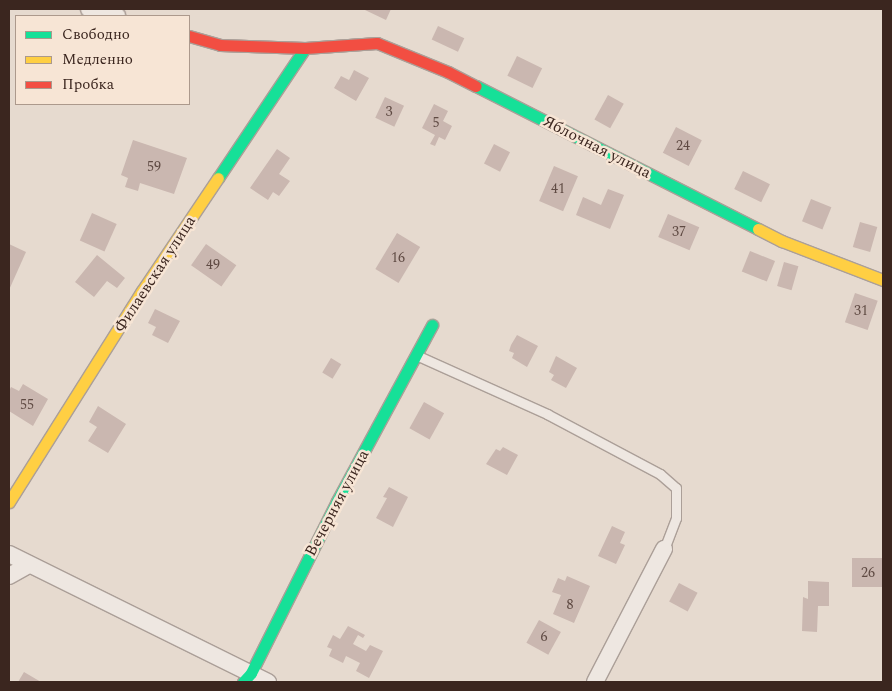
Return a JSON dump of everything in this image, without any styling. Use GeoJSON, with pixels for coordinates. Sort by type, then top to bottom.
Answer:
{"type":"FeatureCollection","features":[{"type":"Feature","properties":{"kind":"street"},"geometry":{"type":"LineString","coordinates":[[89,9],[113,15]]}},
{"type":"Feature","properties":{"kind":"street","name":"Яблочная улица"},"geometry":{"type":"LineString","coordinates":[[190,36],[220,45],[305,48],[377,43],[448,72],[782,241],[883,280]]}},
{"type":"Feature","properties":{"kind":"street","name":"Филаевская улица"},"geometry":{"type":"LineString","coordinates":[[9,502],[142,291],[305,48]]}},
{"type":"Feature","properties":{"kind":"street","name":"Вечерняя улица"},"geometry":{"type":"LineString","coordinates":[[247,678],[328,519],[432,325]]}},
{"type":"Feature","properties":{"kind":"street"},"geometry":{"type":"LineString","coordinates":[[594,682],[664,549]]}},
{"type":"Feature","properties":{"kind":"street"},"geometry":{"type":"LineString","coordinates":[[9,554],[247,678],[268,682]]}},
{"type":"Feature","properties":{"kind":"street"},"geometry":{"type":"LineString","coordinates":[[9,576],[29,565]]}},
{"type":"Feature","properties":{"kind":"lane"},"geometry":{"type":"LineString","coordinates":[[416,354],[547,414],[660,474],[676,488],[676,518],[664,549]]}},
{"type":"Feature","properties":{"kind":"building"},"geometry":{"type":"Polygon","coordinates":[[[366,9],[391,9],[386,20],[366,9]]]}},
{"type":"Feature","properties":{"kind":"building"},"geometry":{"type":"Polygon","coordinates":[[[438,26],[464,38],[458,52],[432,40],[438,26]]]}},
{"type":"Feature","properties":{"kind":"building"},"geometry":{"type":"Polygon","coordinates":[[[517,56],[542,68],[533,88],[507,76],[517,56]]]}},
{"type":"Feature","properties":{"kind":"building"},"geometry":{"type":"Polygon","coordinates":[[[354,70],[369,78],[356,101],[334,88],[341,76],[349,80],[354,70]]]}},
{"type":"Feature","properties":{"kind":"building"},"geometry":{"type":"Polygon","coordinates":[[[608,95],[624,104],[610,128],[594,119],[608,95]]]}},
{"type":"Feature","properties":{"kind":"building"},"geometry":{"type":"Polygon","coordinates":[[[385,97],[404,106],[394,127],[375,118],[385,97]]]}},
{"type":"Feature","properties":{"kind":"building"},"geometry":{"type":"Polygon","coordinates":[[[434,104],[448,111],[443,121],[452,126],[445,140],[439,137],[435,146],[430,144],[435,135],[422,128],[434,104]]]}},
{"type":"Feature","properties":{"kind":"building"},"geometry":{"type":"Polygon","coordinates":[[[676,127],[702,140],[689,166],[663,153],[676,127]]]}},
{"type":"Feature","properties":{"kind":"building"},"geometry":{"type":"Polygon","coordinates":[[[133,140],[187,158],[174,194],[140,183],[138,191],[125,187],[128,178],[121,175],[133,140]]]}},
{"type":"Feature","properties":{"kind":"building"},"geometry":{"type":"Polygon","coordinates":[[[494,144],[510,152],[500,172],[484,164],[494,144]]]}},
{"type":"Feature","properties":{"kind":"building"},"geometry":{"type":"Polygon","coordinates":[[[277,149],[290,158],[279,174],[290,181],[279,196],[273,192],[268,200],[250,188],[277,149]]]}},
{"type":"Feature","properties":{"kind":"building"},"geometry":{"type":"Polygon","coordinates":[[[554,166],[578,176],[563,211],[539,201],[554,166]]]}},
{"type":"Feature","properties":{"kind":"building"},"geometry":{"type":"Polygon","coordinates":[[[743,171],[770,184],[761,202],[734,189],[743,171]]]}},
{"type":"Feature","properties":{"kind":"building"},"geometry":{"type":"Polygon","coordinates":[[[608,189],[624,195],[610,229],[576,215],[583,197],[601,205],[608,189]]]}},
{"type":"Feature","properties":{"kind":"building"},"geometry":{"type":"Polygon","coordinates":[[[811,199],[831,207],[822,229],[802,221],[811,199]]]}},
{"type":"Feature","properties":{"kind":"building"},"geometry":{"type":"Polygon","coordinates":[[[92,213],[117,224],[104,251],[80,240],[92,213]]]}},
{"type":"Feature","properties":{"kind":"building"},"geometry":{"type":"Polygon","coordinates":[[[668,214],[699,227],[690,250],[658,237],[668,214]]]}},
{"type":"Feature","properties":{"kind":"building"},"geometry":{"type":"Polygon","coordinates":[[[860,222],[877,227],[870,252],[853,247],[860,222]]]}},
{"type":"Feature","properties":{"kind":"building"},"geometry":{"type":"Polygon","coordinates":[[[397,233],[420,247],[399,283],[375,269],[397,233]]]}},
{"type":"Feature","properties":{"kind":"building"},"geometry":{"type":"Polygon","coordinates":[[[9,244],[26,252],[9,290],[9,244]]]}},
{"type":"Feature","properties":{"kind":"building"},"geometry":{"type":"Polygon","coordinates":[[[206,244],[236,265],[221,287],[191,265],[206,244]]]}},
{"type":"Feature","properties":{"kind":"building"},"geometry":{"type":"Polygon","coordinates":[[[750,251],[775,261],[767,282],[742,271],[750,251]]]}},
{"type":"Feature","properties":{"kind":"building"},"geometry":{"type":"Polygon","coordinates":[[[97,255],[125,278],[117,288],[107,281],[94,297],[75,282],[97,255]]]}},
{"type":"Feature","properties":{"kind":"building"},"geometry":{"type":"Polygon","coordinates":[[[784,262],[798,266],[792,290],[777,286],[784,262]]]}},
{"type":"Feature","properties":{"kind":"building"},"geometry":{"type":"Polygon","coordinates":[[[855,293],[878,301],[868,330],[845,322],[855,293]]]}},
{"type":"Feature","properties":{"kind":"building"},"geometry":{"type":"Polygon","coordinates":[[[155,309],[180,321],[168,343],[152,335],[156,327],[148,323],[155,309]]]}},
{"type":"Feature","properties":{"kind":"building"},"geometry":{"type":"Polygon","coordinates":[[[517,335],[538,346],[527,367],[512,358],[514,353],[509,351],[517,335]]]}},
{"type":"Feature","properties":{"kind":"building"},"geometry":{"type":"Polygon","coordinates":[[[556,356],[577,368],[566,388],[551,380],[554,375],[549,372],[556,356]]]}},
{"type":"Feature","properties":{"kind":"building"},"geometry":{"type":"Polygon","coordinates":[[[331,358],[341,364],[333,379],[322,373],[331,358]]]}},
{"type":"Feature","properties":{"kind":"building"},"geometry":{"type":"Polygon","coordinates":[[[23,384],[48,399],[33,426],[9,411],[9,391],[11,387],[19,391],[23,384]]]}},
{"type":"Feature","properties":{"kind":"building"},"geometry":{"type":"Polygon","coordinates":[[[424,402],[444,413],[430,439],[409,428],[424,402]]]}},
{"type":"Feature","properties":{"kind":"building"},"geometry":{"type":"Polygon","coordinates":[[[98,406],[126,424],[108,453],[88,441],[97,427],[89,422],[98,406]]]}},
{"type":"Feature","properties":{"kind":"building"},"geometry":{"type":"Polygon","coordinates":[[[503,447],[518,455],[507,475],[486,464],[496,449],[500,451],[503,447]]]}},
{"type":"Feature","properties":{"kind":"building"},"geometry":{"type":"Polygon","coordinates":[[[389,487],[408,497],[393,527],[376,518],[387,498],[383,497],[389,487]]]}},
{"type":"Feature","properties":{"kind":"building"},"geometry":{"type":"Polygon","coordinates":[[[612,526],[625,532],[620,543],[625,545],[616,564],[598,556],[612,526]]]}},
{"type":"Feature","properties":{"kind":"building"},"geometry":{"type":"Polygon","coordinates":[[[852,558],[883,558],[883,587],[852,587],[852,558]]]}},
{"type":"Feature","properties":{"kind":"building"},"geometry":{"type":"Polygon","coordinates":[[[567,576],[590,586],[574,623],[553,614],[561,595],[552,592],[558,578],[565,581],[567,576]]]}},
{"type":"Feature","properties":{"kind":"building"},"geometry":{"type":"Polygon","coordinates":[[[808,581],[829,582],[829,606],[818,606],[817,632],[802,631],[803,597],[808,599],[808,581]]]}},
{"type":"Feature","properties":{"kind":"building"},"geometry":{"type":"Polygon","coordinates":[[[679,583],[698,593],[688,611],[669,602],[679,583]]]}},
{"type":"Feature","properties":{"kind":"building"},"geometry":{"type":"Polygon","coordinates":[[[539,620],[561,632],[548,655],[526,643],[539,620]]]}},
{"type":"Feature","properties":{"kind":"building"},"geometry":{"type":"Polygon","coordinates":[[[348,626],[365,635],[363,638],[358,635],[353,644],[366,651],[370,645],[383,651],[369,678],[356,671],[360,663],[346,656],[343,663],[329,656],[332,649],[327,647],[333,635],[340,639],[348,626]]]}},
{"type":"Feature","properties":{"kind":"building"},"geometry":{"type":"Polygon","coordinates":[[[24,672],[41,682],[18,682],[24,672]]]}},
{"type":"Feature","properties":{"kind":"traffic: fast"},"geometry":{"type":"LineString","coordinates":[[218,178],[305,48]]}},
{"type":"Feature","properties":{"kind":"traffic: fast"},"geometry":{"type":"LineString","coordinates":[[476,86],[758,229]]}},
{"type":"Feature","properties":{"kind":"traffic: fast"},"geometry":{"type":"LineString","coordinates":[[243,682],[251,673],[337,501],[432,325]]}},
{"type":"Feature","properties":{"kind":"traffic: slow"},"geometry":{"type":"LineString","coordinates":[[9,502],[142,291],[218,178]]}},
{"type":"Feature","properties":{"kind":"traffic: slow"},"geometry":{"type":"LineString","coordinates":[[758,229],[782,241],[883,280]]}},
{"type":"Feature","properties":{"kind":"traffic: jam"},"geometry":{"type":"LineString","coordinates":[[190,36],[220,45],[305,48],[377,43],[448,72],[476,86]]}}]}
